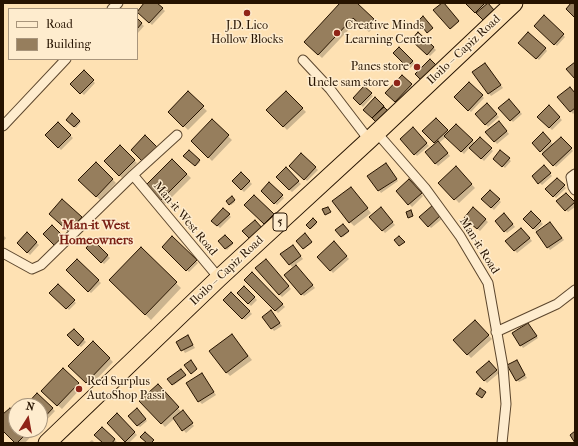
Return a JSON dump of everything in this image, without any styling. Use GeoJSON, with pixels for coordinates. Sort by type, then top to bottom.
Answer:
{"type":"FeatureCollection","features":[{"type":"Feature","properties":{"kind":"highway","name":"Iloilo – Capiz Road"},"geometry":{"type":"LineString","coordinates":[[48,443],[219,278],[514,3]]}},
{"type":"Feature","properties":{"kind":"street"},"geometry":{"type":"LineString","coordinates":[[3,126],[65,60]]}},
{"type":"Feature","properties":{"kind":"street","name":"Man-it Road"},"geometry":{"type":"LineString","coordinates":[[303,60],[373,136],[426,188],[468,248],[488,283],[503,367],[506,404],[502,443]]}},
{"type":"Feature","properties":{"kind":"street"},"geometry":{"type":"LineString","coordinates":[[3,253],[32,269],[41,265],[176,135]]}},
{"type":"Feature","properties":{"kind":"street"},"geometry":{"type":"LineString","coordinates":[[575,174],[571,177],[575,190]]}},
{"type":"Feature","properties":{"kind":"street","name":"Man-it West Road"},"geometry":{"type":"LineString","coordinates":[[133,175],[219,278]]}},
{"type":"Feature","properties":{"kind":"street"},"geometry":{"type":"LineString","coordinates":[[496,332],[558,304],[575,290]]}},
{"type":"Feature","properties":{"kind":"building"},"geometry":{"type":"Polygon","coordinates":[[[144,3],[157,3],[163,8],[149,23],[138,13],[144,3]]]}},
{"type":"Feature","properties":{"kind":"building","name":"Creative Minds Learning Center"},"geometry":{"type":"Polygon","coordinates":[[[340,3],[357,3],[374,19],[365,29],[353,18],[318,55],[304,42],[340,3]]]}},
{"type":"Feature","properties":{"kind":"building"},"geometry":{"type":"Polygon","coordinates":[[[444,3],[459,21],[450,29],[433,10],[444,3]]]}},
{"type":"Feature","properties":{"kind":"building"},"geometry":{"type":"Polygon","coordinates":[[[466,3],[485,3],[475,13],[466,3]]]}},
{"type":"Feature","properties":{"kind":"building"},"geometry":{"type":"Polygon","coordinates":[[[488,3],[494,10],[483,20],[476,13],[488,3]]]}},
{"type":"Feature","properties":{"kind":"building"},"geometry":{"type":"Polygon","coordinates":[[[571,3],[575,4],[575,18],[566,9],[571,3]]]}},
{"type":"Feature","properties":{"kind":"building"},"geometry":{"type":"Polygon","coordinates":[[[544,15],[564,34],[554,45],[534,26],[544,15]]]}},
{"type":"Feature","properties":{"kind":"building"},"geometry":{"type":"Polygon","coordinates":[[[423,16],[433,28],[427,33],[418,21],[423,16]]]}},
{"type":"Feature","properties":{"kind":"building"},"geometry":{"type":"Polygon","coordinates":[[[138,19],[142,23],[138,28],[138,19]]]}},
{"type":"Feature","properties":{"kind":"building"},"geometry":{"type":"Polygon","coordinates":[[[418,32],[434,47],[427,55],[411,40],[418,32]]]}},
{"type":"Feature","properties":{"kind":"building"},"geometry":{"type":"Polygon","coordinates":[[[528,32],[546,48],[536,59],[518,43],[528,32]]]}},
{"type":"Feature","properties":{"kind":"building"},"geometry":{"type":"Polygon","coordinates":[[[399,47],[413,61],[407,67],[393,53],[399,47]]]}},
{"type":"Feature","properties":{"kind":"building"},"geometry":{"type":"Polygon","coordinates":[[[430,59],[439,68],[424,83],[415,74],[430,59]]]}},
{"type":"Feature","properties":{"kind":"building"},"geometry":{"type":"Polygon","coordinates":[[[575,62],[575,79],[566,69],[575,62]]]}},
{"type":"Feature","properties":{"kind":"building"},"geometry":{"type":"Polygon","coordinates":[[[485,63],[501,85],[488,94],[472,72],[485,63]]]}},
{"type":"Feature","properties":{"kind":"building"},"geometry":{"type":"Polygon","coordinates":[[[84,70],[94,80],[80,94],[70,84],[84,70]]]}},
{"type":"Feature","properties":{"kind":"building"},"geometry":{"type":"Polygon","coordinates":[[[402,75],[412,84],[395,102],[385,93],[402,75]]]}},
{"type":"Feature","properties":{"kind":"building"},"geometry":{"type":"Polygon","coordinates":[[[469,82],[483,95],[468,111],[454,97],[469,82]]]}},
{"type":"Feature","properties":{"kind":"building"},"geometry":{"type":"Polygon","coordinates":[[[364,86],[372,93],[360,105],[353,98],[364,86]]]}},
{"type":"Feature","properties":{"kind":"building"},"geometry":{"type":"Polygon","coordinates":[[[570,87],[575,93],[575,108],[570,112],[557,97],[570,87]]]}},
{"type":"Feature","properties":{"kind":"building"},"geometry":{"type":"Polygon","coordinates":[[[188,91],[204,106],[183,127],[168,112],[188,91]]]}},
{"type":"Feature","properties":{"kind":"building"},"geometry":{"type":"Polygon","coordinates":[[[286,91],[303,108],[283,127],[266,110],[286,91]]]}},
{"type":"Feature","properties":{"kind":"building"},"geometry":{"type":"Polygon","coordinates":[[[375,97],[384,106],[372,118],[363,110],[375,97]]]}},
{"type":"Feature","properties":{"kind":"building"},"geometry":{"type":"Polygon","coordinates":[[[509,99],[520,112],[510,121],[498,108],[509,99]]]}},
{"type":"Feature","properties":{"kind":"building"},"geometry":{"type":"Polygon","coordinates":[[[487,103],[497,114],[485,125],[475,114],[487,103]]]}},
{"type":"Feature","properties":{"kind":"building"},"geometry":{"type":"Polygon","coordinates":[[[549,105],[560,117],[549,128],[537,117],[549,105]]]}},
{"type":"Feature","properties":{"kind":"building"},"geometry":{"type":"Polygon","coordinates":[[[384,107],[392,115],[381,127],[372,118],[384,107]]]}},
{"type":"Feature","properties":{"kind":"building"},"geometry":{"type":"Polygon","coordinates":[[[72,113],[80,121],[74,127],[66,120],[72,113]]]}},
{"type":"Feature","properties":{"kind":"building"},"geometry":{"type":"Polygon","coordinates":[[[436,118],[448,130],[434,143],[422,131],[436,118]]]}},
{"type":"Feature","properties":{"kind":"building"},"geometry":{"type":"Polygon","coordinates":[[[212,119],[229,135],[208,158],[191,141],[212,119]]]}},
{"type":"Feature","properties":{"kind":"building"},"geometry":{"type":"Polygon","coordinates":[[[499,121],[507,131],[494,142],[485,132],[499,121]]]}},
{"type":"Feature","properties":{"kind":"building"},"geometry":{"type":"Polygon","coordinates":[[[58,122],[71,135],[58,148],[45,135],[58,122]]]}},
{"type":"Feature","properties":{"kind":"building"},"geometry":{"type":"Polygon","coordinates":[[[456,124],[473,140],[461,152],[444,136],[456,124]]]}},
{"type":"Feature","properties":{"kind":"building"},"geometry":{"type":"Polygon","coordinates":[[[413,127],[427,143],[414,155],[400,139],[413,127]]]}},
{"type":"Feature","properties":{"kind":"building"},"geometry":{"type":"Polygon","coordinates":[[[543,132],[551,141],[540,152],[532,143],[543,132]]]}},
{"type":"Feature","properties":{"kind":"building"},"geometry":{"type":"Polygon","coordinates":[[[145,135],[158,148],[144,163],[131,150],[145,135]]]}},
{"type":"Feature","properties":{"kind":"building"},"geometry":{"type":"Polygon","coordinates":[[[480,137],[492,148],[481,159],[469,148],[480,137]]]}},
{"type":"Feature","properties":{"kind":"building"},"geometry":{"type":"Polygon","coordinates":[[[561,137],[572,148],[553,166],[542,154],[561,137]]]}},
{"type":"Feature","properties":{"kind":"building"},"geometry":{"type":"Polygon","coordinates":[[[438,141],[448,153],[435,164],[425,152],[438,141]]]}},
{"type":"Feature","properties":{"kind":"building"},"geometry":{"type":"Polygon","coordinates":[[[120,145],[135,160],[119,176],[104,161],[120,145]]]}},
{"type":"Feature","properties":{"kind":"building"},"geometry":{"type":"Polygon","coordinates":[[[189,150],[200,160],[195,166],[183,156],[189,150]]]}},
{"type":"Feature","properties":{"kind":"building"},"geometry":{"type":"Polygon","coordinates":[[[500,150],[510,158],[502,167],[493,159],[500,150]]]}},
{"type":"Feature","properties":{"kind":"building"},"geometry":{"type":"Polygon","coordinates":[[[301,153],[316,167],[304,180],[289,166],[301,153]]]}},
{"type":"Feature","properties":{"kind":"building"},"geometry":{"type":"Polygon","coordinates":[[[172,159],[187,174],[160,201],[145,186],[172,159]]]}},
{"type":"Feature","properties":{"kind":"building"},"geometry":{"type":"Polygon","coordinates":[[[96,162],[113,179],[96,197],[78,180],[96,162]]]}},
{"type":"Feature","properties":{"kind":"building"},"geometry":{"type":"Polygon","coordinates":[[[386,163],[397,179],[378,191],[367,176],[386,163]]]}},
{"type":"Feature","properties":{"kind":"building"},"geometry":{"type":"Polygon","coordinates":[[[544,165],[551,173],[538,184],[532,176],[544,165]]]}},
{"type":"Feature","properties":{"kind":"building"},"geometry":{"type":"Polygon","coordinates":[[[456,166],[472,184],[454,200],[438,183],[456,166]]]}},
{"type":"Feature","properties":{"kind":"building"},"geometry":{"type":"Polygon","coordinates":[[[286,167],[299,181],[289,190],[276,177],[286,167]]]}},
{"type":"Feature","properties":{"kind":"building"},"geometry":{"type":"Polygon","coordinates":[[[241,172],[250,181],[241,190],[232,181],[241,172]]]}},
{"type":"Feature","properties":{"kind":"building"},"geometry":{"type":"Polygon","coordinates":[[[557,178],[565,185],[553,197],[545,189],[557,178]]]}},
{"type":"Feature","properties":{"kind":"building"},"geometry":{"type":"Polygon","coordinates":[[[409,179],[422,193],[408,205],[396,191],[409,179]]]}},
{"type":"Feature","properties":{"kind":"building"},"geometry":{"type":"Polygon","coordinates":[[[269,182],[283,195],[274,204],[261,191],[269,182]]]}},
{"type":"Feature","properties":{"kind":"building"},"geometry":{"type":"Polygon","coordinates":[[[351,187],[368,208],[349,223],[332,201],[351,187]]]}},
{"type":"Feature","properties":{"kind":"building"},"geometry":{"type":"Polygon","coordinates":[[[490,190],[500,199],[491,208],[481,199],[490,190]]]}},
{"type":"Feature","properties":{"kind":"building"},"geometry":{"type":"Polygon","coordinates":[[[566,193],[575,202],[565,211],[556,201],[566,193]]]}},
{"type":"Feature","properties":{"kind":"building"},"geometry":{"type":"Polygon","coordinates":[[[254,195],[274,214],[264,224],[244,205],[254,195]]]}},
{"type":"Feature","properties":{"kind":"building"},"geometry":{"type":"Polygon","coordinates":[[[232,196],[235,200],[229,205],[226,201],[232,196]]]}},
{"type":"Feature","properties":{"kind":"building"},"geometry":{"type":"Polygon","coordinates":[[[62,199],[82,217],[68,231],[49,214],[62,199]]]}},
{"type":"Feature","properties":{"kind":"building"},"geometry":{"type":"Polygon","coordinates":[[[433,205],[441,215],[428,227],[419,217],[433,205]]]}},
{"type":"Feature","properties":{"kind":"building"},"geometry":{"type":"Polygon","coordinates":[[[328,207],[331,212],[325,215],[322,209],[328,207]]]}},
{"type":"Feature","properties":{"kind":"building"},"geometry":{"type":"Polygon","coordinates":[[[381,207],[393,222],[382,231],[369,217],[381,207]]]}},
{"type":"Feature","properties":{"kind":"building"},"geometry":{"type":"Polygon","coordinates":[[[473,207],[486,219],[477,229],[464,218],[473,207]]]}},
{"type":"Feature","properties":{"kind":"building"},"geometry":{"type":"Polygon","coordinates":[[[223,208],[230,214],[217,226],[211,221],[223,208]]]}},
{"type":"Feature","properties":{"kind":"building"},"geometry":{"type":"Polygon","coordinates":[[[411,210],[413,216],[408,218],[406,212],[411,210]]]}},
{"type":"Feature","properties":{"kind":"building"},"geometry":{"type":"Polygon","coordinates":[[[531,211],[541,221],[533,229],[523,219],[531,211]]]}},
{"type":"Feature","properties":{"kind":"building"},"geometry":{"type":"Polygon","coordinates":[[[504,213],[513,224],[504,232],[495,221],[504,213]]]}},
{"type":"Feature","properties":{"kind":"building"},"geometry":{"type":"Polygon","coordinates":[[[313,218],[317,222],[310,229],[306,225],[313,218]]]}},
{"type":"Feature","properties":{"kind":"building"},"geometry":{"type":"Polygon","coordinates":[[[255,220],[263,229],[251,240],[242,231],[255,220]]]}},
{"type":"Feature","properties":{"kind":"building"},"geometry":{"type":"Polygon","coordinates":[[[550,222],[562,238],[547,248],[536,232],[550,222]]]}},
{"type":"Feature","properties":{"kind":"building"},"geometry":{"type":"Polygon","coordinates":[[[343,224],[349,231],[341,237],[335,230],[343,224]]]}},
{"type":"Feature","properties":{"kind":"building"},"geometry":{"type":"Polygon","coordinates":[[[52,225],[64,237],[55,246],[43,234],[52,225]]]}},
{"type":"Feature","properties":{"kind":"building"},"geometry":{"type":"Polygon","coordinates":[[[521,228],[530,238],[514,251],[505,241],[521,228]]]}},
{"type":"Feature","properties":{"kind":"building"},"geometry":{"type":"Polygon","coordinates":[[[27,232],[37,242],[27,253],[17,243],[27,232]]]}},
{"type":"Feature","properties":{"kind":"building"},"geometry":{"type":"Polygon","coordinates":[[[305,233],[312,242],[303,249],[296,241],[305,233]]]}},
{"type":"Feature","properties":{"kind":"building"},"geometry":{"type":"Polygon","coordinates":[[[225,235],[233,243],[225,249],[218,241],[225,235]]]}},
{"type":"Feature","properties":{"kind":"building"},"geometry":{"type":"Polygon","coordinates":[[[172,236],[197,260],[186,271],[162,247],[172,236]]]}},
{"type":"Feature","properties":{"kind":"building"},"geometry":{"type":"Polygon","coordinates":[[[399,236],[405,242],[399,246],[394,240],[399,236]]]}},
{"type":"Feature","properties":{"kind":"building"},"geometry":{"type":"Polygon","coordinates":[[[93,240],[108,255],[101,263],[86,248],[93,240]]]}},
{"type":"Feature","properties":{"kind":"building"},"geometry":{"type":"Polygon","coordinates":[[[334,241],[347,256],[330,271],[317,257],[334,241]]]}},
{"type":"Feature","properties":{"kind":"building"},"geometry":{"type":"Polygon","coordinates":[[[293,245],[301,256],[289,265],[280,254],[293,245]]]}},
{"type":"Feature","properties":{"kind":"building"},"geometry":{"type":"Polygon","coordinates":[[[141,247],[177,282],[145,315],[109,280],[141,247]]]}},
{"type":"Feature","properties":{"kind":"building"},"geometry":{"type":"Polygon","coordinates":[[[77,259],[99,280],[88,292],[66,270],[77,259]]]}},
{"type":"Feature","properties":{"kind":"building"},"geometry":{"type":"Polygon","coordinates":[[[266,259],[289,286],[279,295],[255,268],[266,259]]]}},
{"type":"Feature","properties":{"kind":"building"},"geometry":{"type":"Polygon","coordinates":[[[296,265],[313,285],[301,295],[284,275],[296,265]]]}},
{"type":"Feature","properties":{"kind":"building"},"geometry":{"type":"Polygon","coordinates":[[[252,272],[283,304],[275,311],[244,280],[252,272]]]}},
{"type":"Feature","properties":{"kind":"building"},"geometry":{"type":"Polygon","coordinates":[[[58,284],[75,300],[66,309],[49,293],[58,284]]]}},
{"type":"Feature","properties":{"kind":"building"},"geometry":{"type":"Polygon","coordinates":[[[244,286],[255,297],[248,304],[237,293],[244,286]]]}},
{"type":"Feature","properties":{"kind":"building"},"geometry":{"type":"Polygon","coordinates":[[[231,292],[250,311],[242,319],[223,300],[231,292]]]}},
{"type":"Feature","properties":{"kind":"building"},"geometry":{"type":"Polygon","coordinates":[[[271,310],[280,323],[271,329],[262,317],[271,310]]]}},
{"type":"Feature","properties":{"kind":"building"},"geometry":{"type":"Polygon","coordinates":[[[475,320],[489,335],[467,355],[453,340],[475,320]]]}},
{"type":"Feature","properties":{"kind":"building"},"geometry":{"type":"Polygon","coordinates":[[[528,323],[537,336],[520,346],[512,333],[528,323]]]}},
{"type":"Feature","properties":{"kind":"building"},"geometry":{"type":"Polygon","coordinates":[[[74,329],[84,339],[78,346],[67,335],[74,329]]]}},
{"type":"Feature","properties":{"kind":"building"},"geometry":{"type":"Polygon","coordinates":[[[232,334],[248,356],[226,373],[209,351],[232,334]]]}},
{"type":"Feature","properties":{"kind":"building"},"geometry":{"type":"Polygon","coordinates":[[[188,335],[193,345],[181,351],[176,342],[188,335]]]}},
{"type":"Feature","properties":{"kind":"building"},"geometry":{"type":"Polygon","coordinates":[[[93,341],[110,358],[86,383],[68,366],[93,341]]]}},
{"type":"Feature","properties":{"kind":"building"},"geometry":{"type":"Polygon","coordinates":[[[191,360],[197,369],[191,374],[184,365],[191,360]]]}},
{"type":"Feature","properties":{"kind":"building"},"geometry":{"type":"Polygon","coordinates":[[[517,360],[525,375],[516,381],[507,365],[517,360]]]}},
{"type":"Feature","properties":{"kind":"building"},"geometry":{"type":"Polygon","coordinates":[[[489,361],[497,370],[484,381],[476,372],[489,361]]]}},
{"type":"Feature","properties":{"kind":"building"},"geometry":{"type":"Polygon","coordinates":[[[63,368],[79,383],[57,406],[41,391],[63,368]]]}},
{"type":"Feature","properties":{"kind":"building"},"geometry":{"type":"Polygon","coordinates":[[[181,369],[186,375],[172,385],[167,379],[181,369]]]}},
{"type":"Feature","properties":{"kind":"building"},"geometry":{"type":"Polygon","coordinates":[[[202,373],[214,392],[198,402],[186,383],[202,373]]]}},
{"type":"Feature","properties":{"kind":"building"},"geometry":{"type":"Polygon","coordinates":[[[158,384],[179,407],[161,424],[139,401],[158,384]]]}},
{"type":"Feature","properties":{"kind":"building"},"geometry":{"type":"Polygon","coordinates":[[[480,388],[486,392],[482,398],[476,394],[480,388]]]}},
{"type":"Feature","properties":{"kind":"building"},"geometry":{"type":"Polygon","coordinates":[[[37,393],[42,398],[32,398],[37,393]]]}},
{"type":"Feature","properties":{"kind":"building"},"geometry":{"type":"Polygon","coordinates":[[[48,403],[53,408],[48,413],[48,403]]]}},
{"type":"Feature","properties":{"kind":"building"},"geometry":{"type":"Polygon","coordinates":[[[137,408],[146,419],[137,426],[128,416],[137,408]]]}},
{"type":"Feature","properties":{"kind":"building"},"geometry":{"type":"Polygon","coordinates":[[[8,410],[8,436],[3,431],[3,414],[8,410]]]}},
{"type":"Feature","properties":{"kind":"building"},"geometry":{"type":"Polygon","coordinates":[[[183,410],[193,423],[182,431],[173,418],[183,410]]]}},
{"type":"Feature","properties":{"kind":"building"},"geometry":{"type":"Polygon","coordinates":[[[117,413],[135,432],[125,442],[107,423],[117,413]]]}},
{"type":"Feature","properties":{"kind":"building"},"geometry":{"type":"Polygon","coordinates":[[[102,427],[115,439],[112,443],[103,443],[94,435],[102,427]]]}},
{"type":"Feature","properties":{"kind":"building"},"geometry":{"type":"Polygon","coordinates":[[[575,431],[575,443],[570,435],[575,431]]]}},
{"type":"Feature","properties":{"kind":"building"},"geometry":{"type":"Polygon","coordinates":[[[145,432],[154,440],[151,443],[147,443],[140,437],[145,432]]]}},
{"type":"Feature","properties":{"kind":"building"},"geometry":{"type":"Polygon","coordinates":[[[10,438],[22,438],[17,443],[10,438]]]}},
{"type":"Feature","properties":{"kind":"place","name":"J.D. Lico Hollow Blocks"},"geometry":{"type":"Point","coordinates":[247,13]}},
{"type":"Feature","properties":{"kind":"place","name":"Creative Minds Learning Center"},"geometry":{"type":"Point","coordinates":[337,33]}},
{"type":"Feature","properties":{"kind":"place","name":"Panes store"},"geometry":{"type":"Point","coordinates":[417,67]}},
{"type":"Feature","properties":{"kind":"place","name":"Uncle sam store"},"geometry":{"type":"Point","coordinates":[397,83]}},
{"type":"Feature","properties":{"kind":"place","name":"Red Surplus AutoShop Passi"},"geometry":{"type":"Point","coordinates":[79,389]}},
{"type":"Feature","properties":{"kind":"district","name":"Man-it West Homeowners"},"geometry":{"type":"Point","coordinates":[96,234]}}]}
